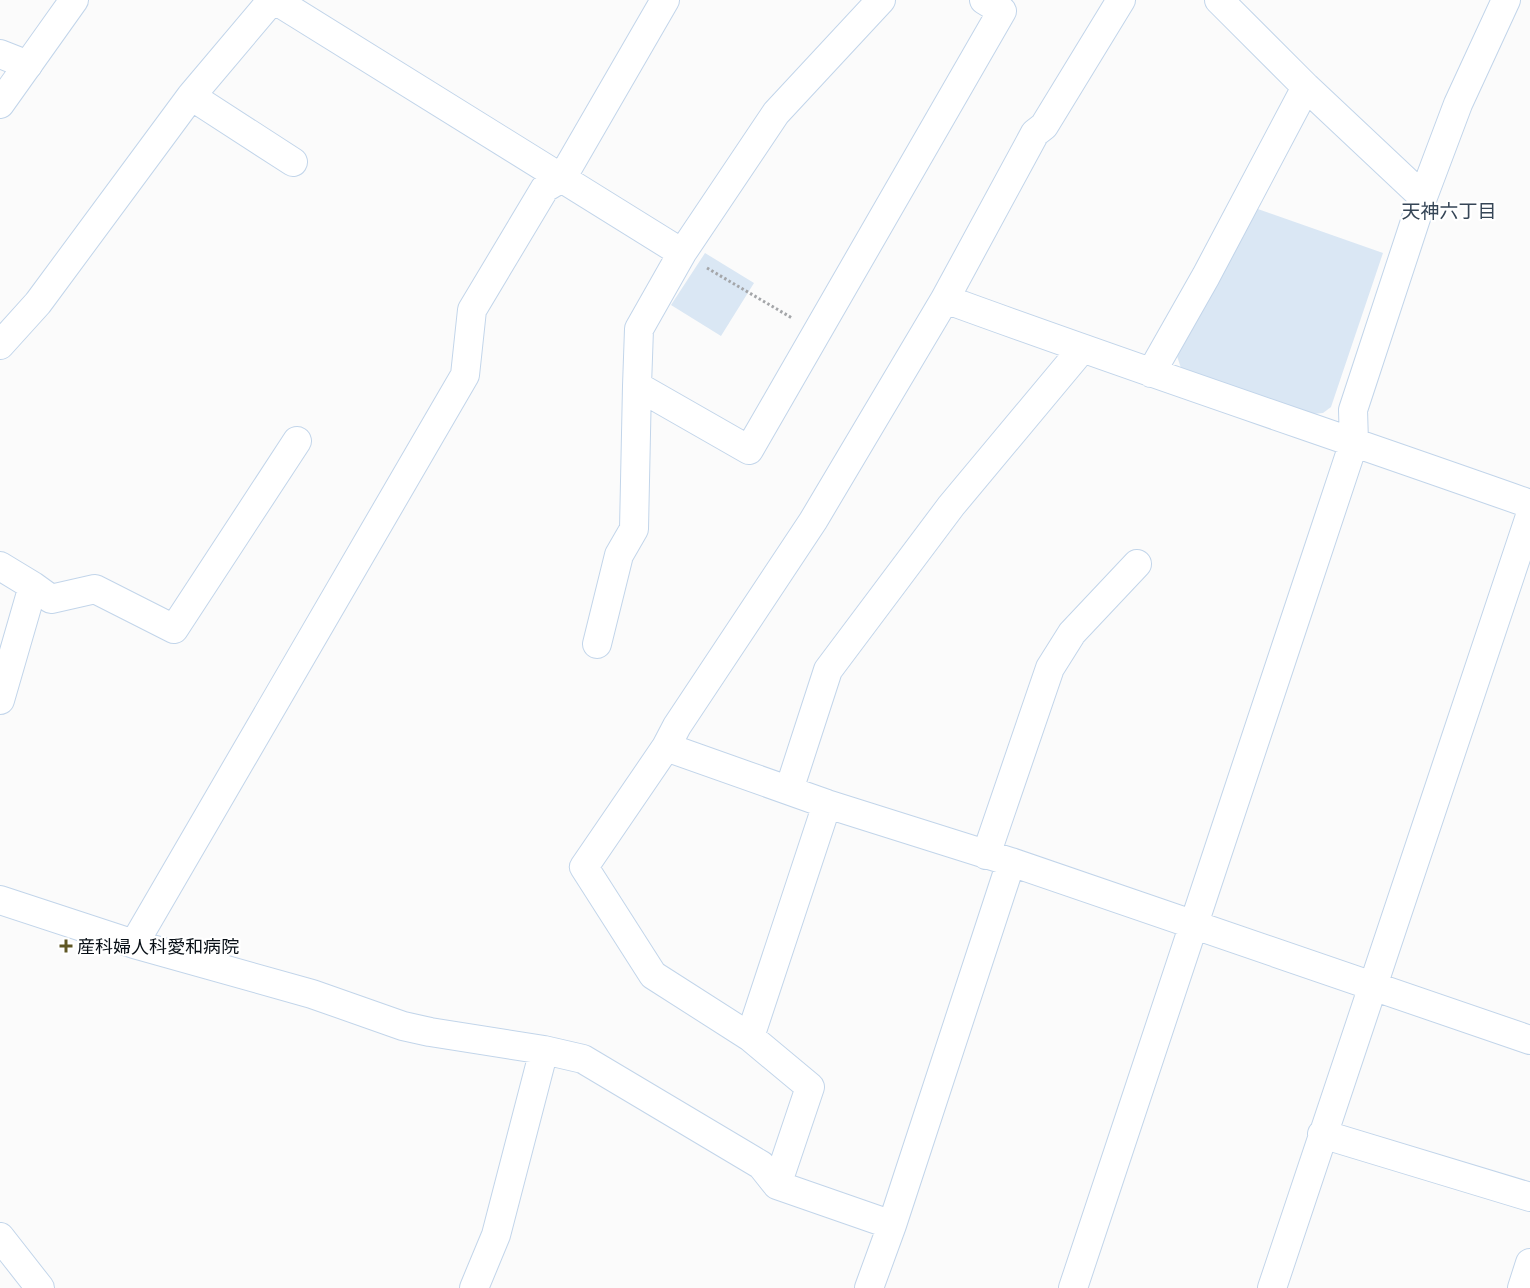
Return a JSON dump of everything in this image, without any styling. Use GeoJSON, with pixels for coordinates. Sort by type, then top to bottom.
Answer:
{"type":"FeatureCollection","features":[{"type":"Feature","properties":{"kind":"main road"},"geometry":{"type":"LineString","coordinates":[[0,104],[74,0]]}},
{"type":"Feature","properties":{"kind":"main road"},"geometry":{"type":"LineString","coordinates":[[0,345],[38,303],[191,96],[273,0],[682,253]]}},
{"type":"Feature","properties":{"kind":"main road"},"geometry":{"type":"LineString","coordinates":[[134,944],[465,375],[472,310],[545,188],[562,178],[665,0]]}},
{"type":"Feature","properties":{"kind":"main road"},"geometry":{"type":"LineString","coordinates":[[597,644],[619,555],[634,529],[639,329],[682,253],[776,113],[881,0]]}},
{"type":"Feature","properties":{"kind":"main road"},"geometry":{"type":"LineString","coordinates":[[638,386],[750,450],[816,332],[1002,11],[984,0]]}},
{"type":"Feature","properties":{"kind":"main road"},"geometry":{"type":"LineString","coordinates":[[777,1185],[810,1087],[750,1037],[653,975],[584,867],[666,747],[677,726],[813,521],[945,299],[1035,133],[1044,126],[1121,0]]}},
{"type":"Feature","properties":{"kind":"main road"},"geometry":{"type":"LineString","coordinates":[[1219,0],[1306,87],[1423,197]]}},
{"type":"Feature","properties":{"kind":"main road"},"geometry":{"type":"LineString","coordinates":[[1073,1288],[1354,442],[1353,410],[1423,197],[1458,104],[1506,0]]}},
{"type":"Feature","properties":{"kind":"main road"},"geometry":{"type":"LineString","coordinates":[[0,54],[28,65]]}},
{"type":"Feature","properties":{"kind":"main road"},"geometry":{"type":"LineString","coordinates":[[1151,373],[1206,276],[1306,87]]}},
{"type":"Feature","properties":{"kind":"main road"},"geometry":{"type":"LineString","coordinates":[[191,96],[293,162]]}},
{"type":"Feature","properties":{"kind":"main road"},"geometry":{"type":"LineString","coordinates":[[945,299],[1082,349],[1530,504]]}},
{"type":"Feature","properties":{"kind":"main road"},"geometry":{"type":"LineString","coordinates":[[789,790],[828,670],[951,506],[1082,349]]}},
{"type":"Feature","properties":{"kind":"main road"},"geometry":{"type":"LineString","coordinates":[[0,566],[51,599],[95,589],[174,629],[297,441]]}},
{"type":"Feature","properties":{"kind":"main road"},"geometry":{"type":"LineString","coordinates":[[1272,1288],[1530,516]]}},
{"type":"Feature","properties":{"kind":"main road"},"geometry":{"type":"LineString","coordinates":[[869,1288],[892,1224],[999,859],[1050,668],[1072,633],[1137,564]]}},
{"type":"Feature","properties":{"kind":"main road"},"geometry":{"type":"LineString","coordinates":[[0,700],[33,586]]}},
{"type":"Feature","properties":{"kind":"main road"},"geometry":{"type":"LineString","coordinates":[[666,747],[827,804],[999,859],[1530,1040]]}},
{"type":"Feature","properties":{"kind":"main road"},"geometry":{"type":"LineString","coordinates":[[750,1037],[827,804]]}},
{"type":"Feature","properties":{"kind":"main road"},"geometry":{"type":"LineString","coordinates":[[0,900],[134,944],[312,994],[403,1026],[544,1050],[584,1059],[761,1165],[777,1185],[892,1224]]}},
{"type":"Feature","properties":{"kind":"main road"},"geometry":{"type":"LineString","coordinates":[[474,1288],[496,1235],[544,1050]]}},
{"type":"Feature","properties":{"kind":"main road"},"geometry":{"type":"LineString","coordinates":[[1322,1134],[1530,1197]]}},
{"type":"Feature","properties":{"kind":"main road"},"geometry":{"type":"LineString","coordinates":[[0,1237],[40,1288]]}},
{"type":"Feature","properties":{"kind":"main road"},"geometry":{"type":"LineString","coordinates":[[1522,1288],[1530,1263]]}},
{"type":"Feature","properties":{"kind":"path"},"geometry":{"type":"LineString","coordinates":[[682,253],[816,332]]}},
{"type":"Feature","properties":{"kind":"shaded area"},"geometry":{"type":"Polygon","coordinates":[[[1255,208],[1383,253],[1331,407],[1323,413],[1313,414],[1181,368],[1176,353],[1255,208]]]}},
{"type":"Feature","properties":{"kind":"shaded area"},"geometry":{"type":"Polygon","coordinates":[[[705,253],[754,283],[721,336],[671,305],[705,253]]]}},
{"type":"Feature","properties":{"kind":"place","name":"産科婦人科愛和病院"},"geometry":{"type":"Point","coordinates":[66,946]}},
{"type":"Feature","properties":{"kind":"district","name":"天神六丁目"},"geometry":{"type":"Point","coordinates":[1449,211]}}]}
